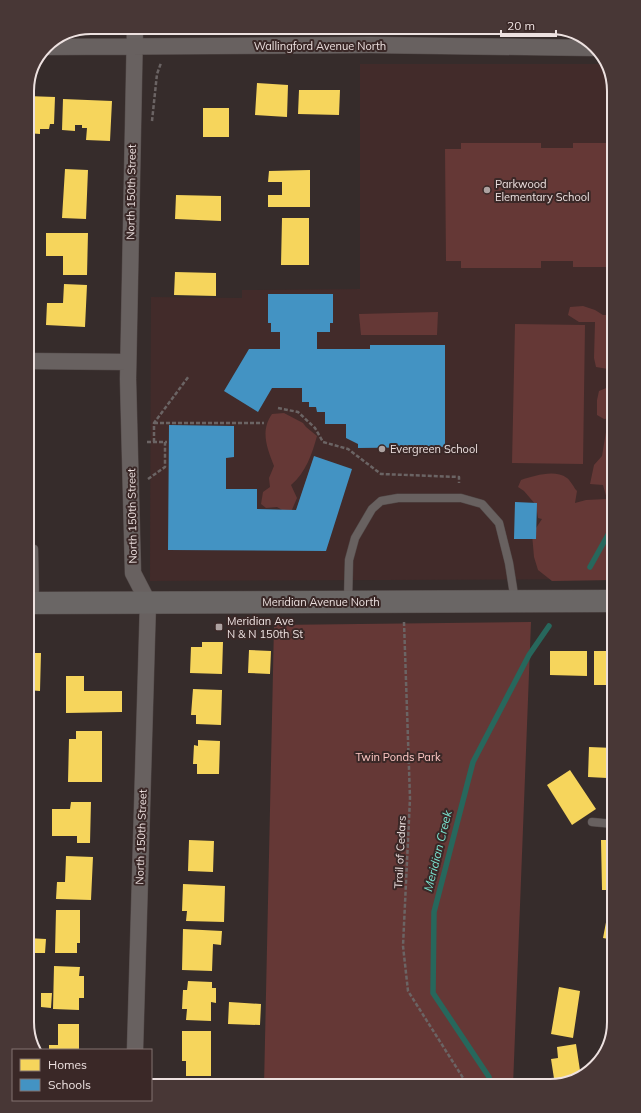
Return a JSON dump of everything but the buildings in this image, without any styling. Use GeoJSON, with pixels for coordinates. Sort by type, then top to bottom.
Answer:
{"type":"FeatureCollection","features":[{"type":"Feature","properties":{"kind":"street","name":"North 150th Street"},"geometry":{"type":"LineString","coordinates":[[135,34],[128,362],[133,573],[148,602],[135,1049]]}},
{"type":"Feature","properties":{"kind":"street","name":"Wallingford Avenue North"},"geometry":{"type":"LineString","coordinates":[[56,47],[370,45],[587,48]]}},
{"type":"Feature","properties":{"kind":"street"},"geometry":{"type":"LineString","coordinates":[[34,361],[128,362]]}},
{"type":"Feature","properties":{"kind":"street","name":"Meridian Avenue North"},"geometry":{"type":"LineString","coordinates":[[34,603],[607,601]]}},
{"type":"Feature","properties":{"kind":"lane"},"geometry":{"type":"LineString","coordinates":[[348,602],[349,560],[355,538],[372,509],[381,501],[398,498],[461,498],[482,504],[499,523],[509,563],[515,602]]}},
{"type":"Feature","properties":{"kind":"lane"},"geometry":{"type":"LineString","coordinates":[[592,822],[607,823]]}},
{"type":"Feature","properties":{"kind":"path"},"geometry":{"type":"LineString","coordinates":[[154,442],[154,423],[188,376]]}},
{"type":"Feature","properties":{"kind":"path"},"geometry":{"type":"LineString","coordinates":[[278,408],[298,412],[315,428],[324,442],[348,449],[381,474],[459,477],[459,483]]}},
{"type":"Feature","properties":{"kind":"path"},"geometry":{"type":"LineString","coordinates":[[154,423],[264,423]]}},
{"type":"Feature","properties":{"kind":"path"},"geometry":{"type":"LineString","coordinates":[[146,442],[166,442],[165,467],[146,481]]}},
{"type":"Feature","properties":{"kind":"path","name":"Trail of Cedars"},"geometry":{"type":"LineString","coordinates":[[404,602],[410,798],[403,946],[408,991],[464,1079]]}},
{"type":"Feature","properties":{"kind":"shaded area","name":"Evergreen School"},"geometry":{"type":"Polygon","coordinates":[[[360,64],[600,64],[606,80],[607,91],[607,579],[150,581],[151,297],[242,298],[242,290],[360,289],[360,64]]]}},
{"type":"Feature","properties":{"kind":"green space"},"geometry":{"type":"Polygon","coordinates":[[[461,143],[541,143],[541,148],[573,148],[573,143],[607,143],[607,267],[573,267],[573,261],[541,261],[541,268],[461,268],[461,261],[446,261],[445,149],[461,149],[461,143]]]}},
{"type":"Feature","properties":{"kind":"green space"},"geometry":{"type":"Polygon","coordinates":[[[583,306],[595,310],[603,315],[607,315],[607,369],[596,367],[594,358],[595,322],[579,322],[568,315],[570,307],[583,306]]]}},
{"type":"Feature","properties":{"kind":"green space"},"geometry":{"type":"Polygon","coordinates":[[[438,312],[437,335],[361,335],[359,314],[438,312]]]}},
{"type":"Feature","properties":{"kind":"green space"},"geometry":{"type":"Polygon","coordinates":[[[515,324],[585,325],[583,464],[512,463],[515,324]]]}},
{"type":"Feature","properties":{"kind":"green space"},"geometry":{"type":"Polygon","coordinates":[[[607,388],[607,419],[604,419],[597,415],[597,400],[599,391],[607,388]]]}},
{"type":"Feature","properties":{"kind":"green space"},"geometry":{"type":"Polygon","coordinates":[[[284,413],[303,423],[317,436],[311,456],[301,474],[291,485],[297,498],[291,512],[284,511],[277,507],[266,508],[261,504],[263,492],[270,487],[269,478],[274,466],[267,446],[266,427],[272,414],[284,413]]]}},
{"type":"Feature","properties":{"kind":"green space"},"geometry":{"type":"Polygon","coordinates":[[[606,432],[607,499],[603,485],[590,484],[594,465],[602,456],[606,432]]]}},
{"type":"Feature","properties":{"kind":"green space"},"geometry":{"type":"Polygon","coordinates":[[[544,474],[562,475],[570,481],[577,491],[575,503],[586,500],[607,499],[607,580],[552,581],[538,570],[534,557],[532,534],[542,519],[538,518],[536,505],[524,491],[518,487],[521,480],[532,477],[544,474]]]}},
{"type":"Feature","properties":{"kind":"green space","name":"Twin Ponds Park"},"geometry":{"type":"Polygon","coordinates":[[[531,622],[513,1079],[264,1079],[274,625],[531,622]]]}},
{"type":"Feature","properties":{"kind":"waterway","name":"Meridian Creek"},"geometry":{"type":"LineString","coordinates":[[590,567],[607,537]]}},
{"type":"Feature","properties":{"kind":"waterway","name":"Meridian Creek"},"geometry":{"type":"LineString","coordinates":[[489,1079],[433,993],[434,912],[473,762],[529,655],[549,626]]}},
{"type":"Feature","properties":{"kind":"place","name":"Parkwood Elementary School"},"geometry":{"type":"Point","coordinates":[487,190]}},
{"type":"Feature","properties":{"kind":"place","name":"Evergreen School"},"geometry":{"type":"Point","coordinates":[382,449]}},
{"type":"Feature","properties":{"kind":"place","name":"Meridian Ave N & N 150th St"},"geometry":{"type":"Point","coordinates":[219,627]}}]}
